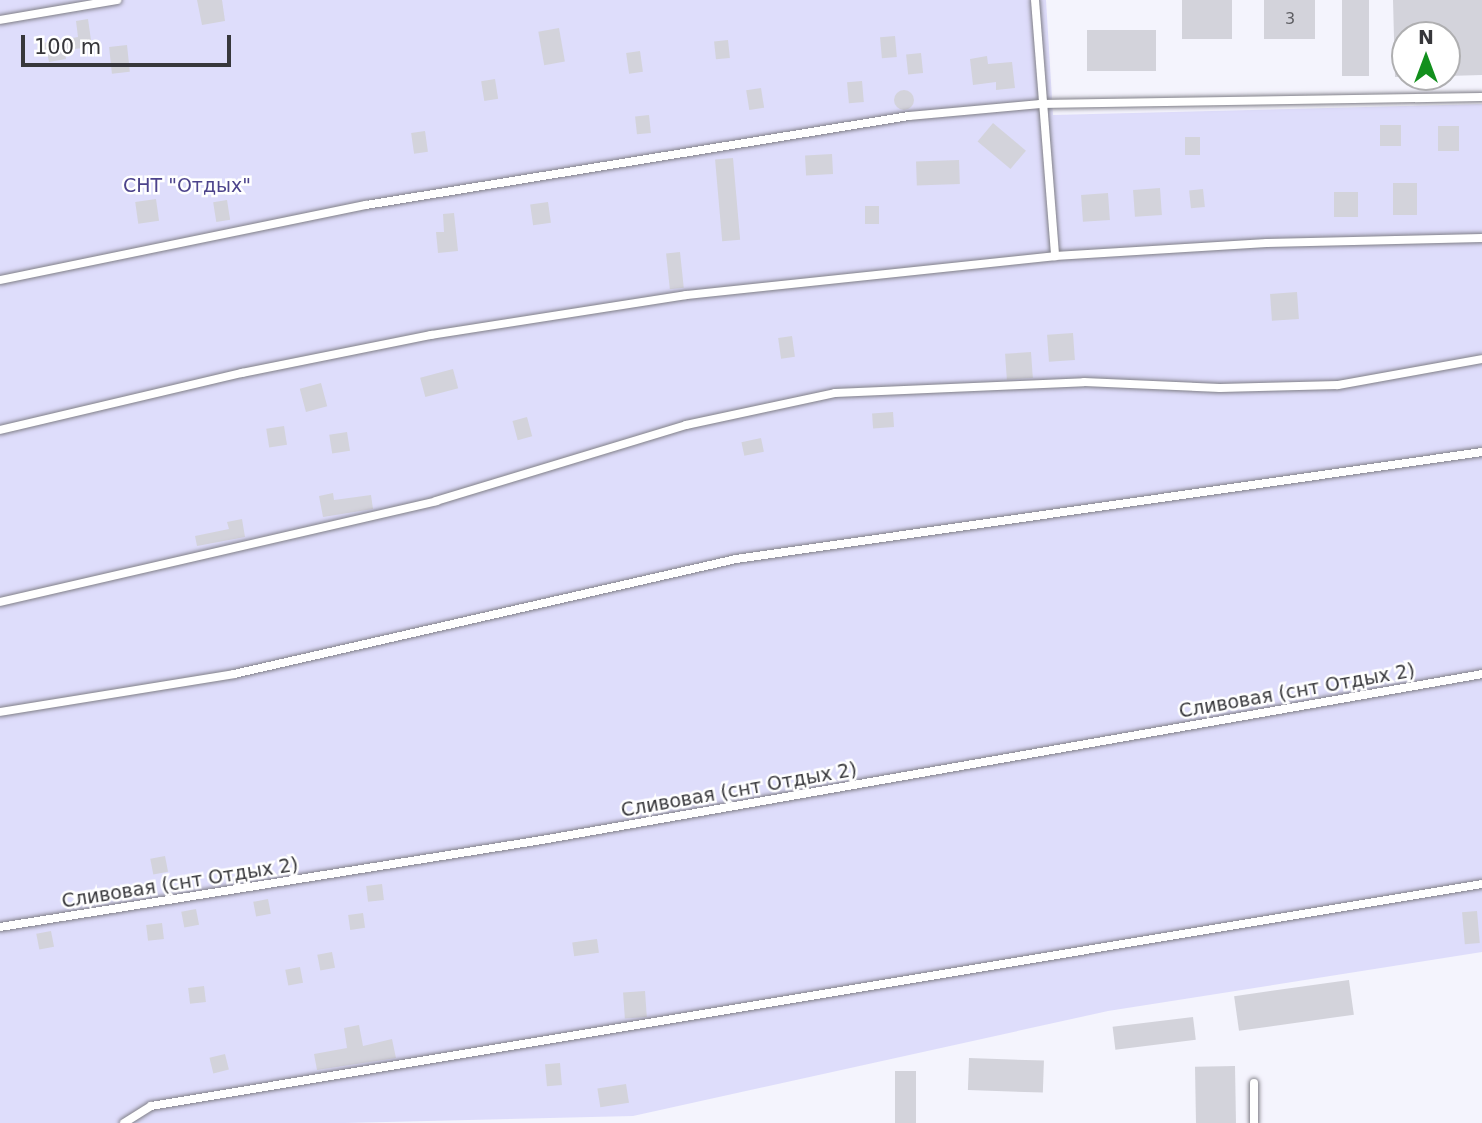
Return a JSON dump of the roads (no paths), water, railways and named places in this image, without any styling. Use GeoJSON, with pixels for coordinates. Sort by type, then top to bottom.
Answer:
{"type":"FeatureCollection","features":[{"type":"Feature","properties":{"kind":"lane"},"geometry":{"type":"LineString","coordinates":[[0,20],[117,0]]}},
{"type":"Feature","properties":{"kind":"lane"},"geometry":{"type":"LineString","coordinates":[[1035,0],[1040,104],[1055,256]]}},
{"type":"Feature","properties":{"kind":"lane"},"geometry":{"type":"LineString","coordinates":[[0,279],[366,205],[909,116],[1040,104],[1482,97]]}},
{"type":"Feature","properties":{"kind":"lane"},"geometry":{"type":"LineString","coordinates":[[0,430],[242,373],[431,335],[686,295],[1055,256],[1267,243],[1482,238]]}},
{"type":"Feature","properties":{"kind":"lane"},"geometry":{"type":"LineString","coordinates":[[0,602],[436,501],[686,425],[835,393],[1084,382],[1220,388],[1338,385],[1482,359]]}},
{"type":"Feature","properties":{"kind":"lane"},"geometry":{"type":"LineString","coordinates":[[0,712],[233,674],[736,559],[1482,452]]}},
{"type":"Feature","properties":{"kind":"lane","name":"Сливовая (снт Отдых 2)"},"geometry":{"type":"LineString","coordinates":[[0,927],[556,838],[1482,674]]}},
{"type":"Feature","properties":{"kind":"lane"},"geometry":{"type":"LineString","coordinates":[[124,1123],[151,1105],[1482,884]]}},
{"type":"Feature","properties":{"kind":"lane"},"geometry":{"type":"LineString","coordinates":[[1254,1083],[1254,1123]]}},
{"type":"Feature","properties":{"kind":"park label","name":"СНТ \"Отдых\""},"geometry":{"type":"Point","coordinates":[187,186]}}]}
